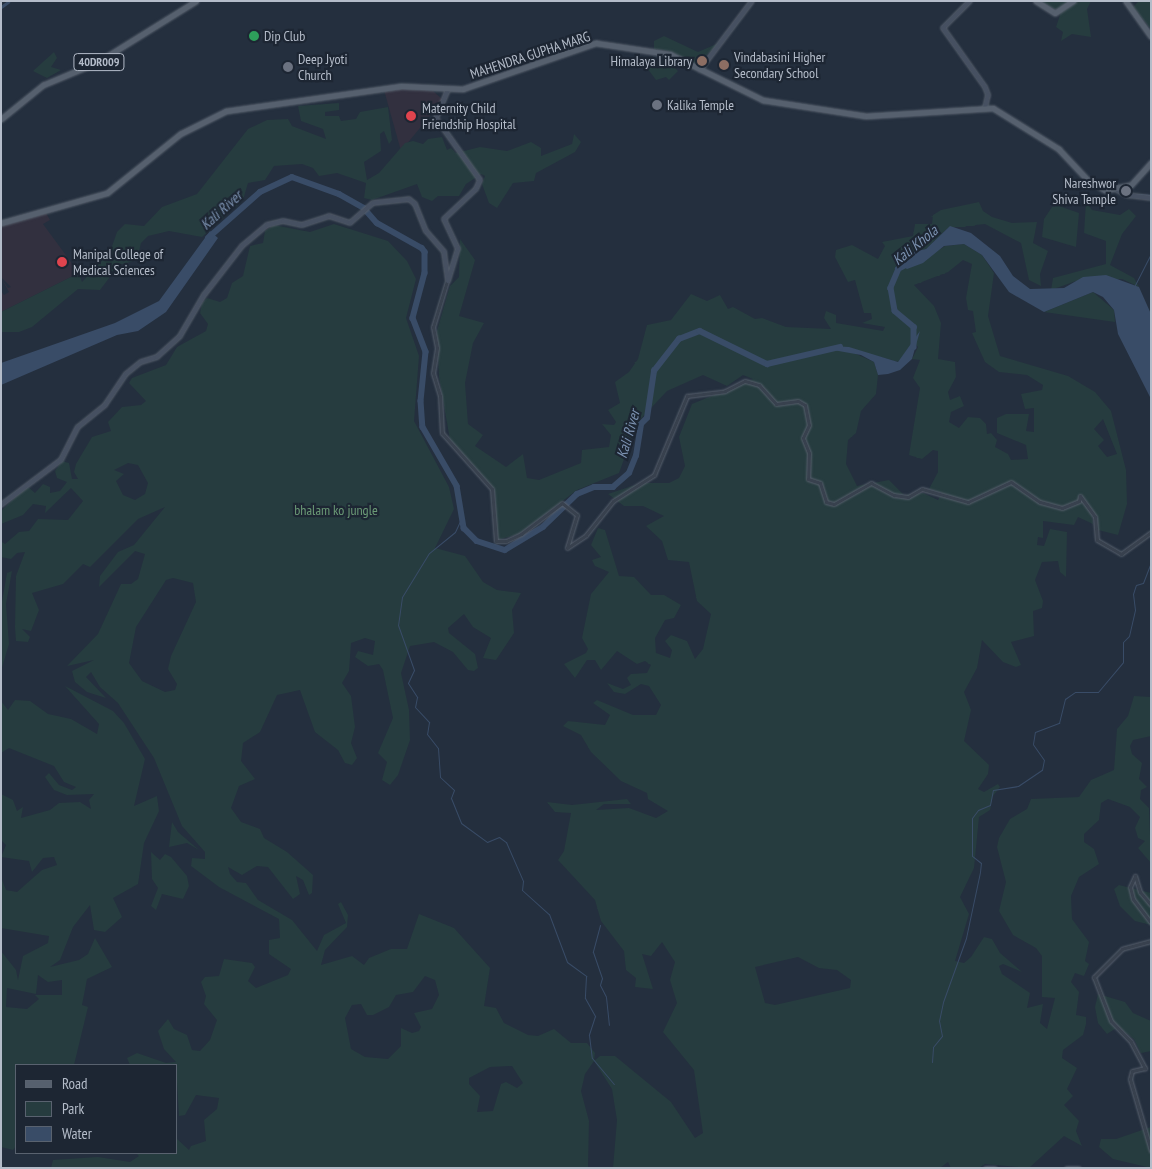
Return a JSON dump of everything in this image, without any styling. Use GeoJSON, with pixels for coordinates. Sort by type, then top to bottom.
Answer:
{"type":"FeatureCollection","features":[{"type":"Feature","properties":{"kind":"main road","name":"40DR009"},"geometry":{"type":"LineString","coordinates":[[1,119],[43,84],[98,62],[196,1]]}},
{"type":"Feature","properties":{"kind":"main road"},"geometry":{"type":"LineString","coordinates":[[700,70],[752,1]]}},
{"type":"Feature","properties":{"kind":"main road"},"geometry":{"type":"LineString","coordinates":[[970,1],[943,28],[988,95],[993,108],[1059,149],[1095,185],[1117,190],[1126,195],[1151,198]]}},
{"type":"Feature","properties":{"kind":"main road"},"geometry":{"type":"LineString","coordinates":[[1036,1],[1055,13],[1073,1]]}},
{"type":"Feature","properties":{"kind":"main road"},"geometry":{"type":"LineString","coordinates":[[1126,1],[1151,36]]}},
{"type":"Feature","properties":{"kind":"main road","name":"MAHENDRA GUPHA MARG"},"geometry":{"type":"LineString","coordinates":[[1,223],[107,193],[180,134],[226,112],[401,86],[448,90],[487,82],[596,43],[670,54],[754,98],[866,116],[993,108]]}},
{"type":"Feature","properties":{"kind":"main road"},"geometry":{"type":"LineString","coordinates":[[447,281],[455,268],[458,249],[445,227],[445,218],[476,189],[479,178],[436,118],[448,90]]}},
{"type":"Feature","properties":{"kind":"main road"},"geometry":{"type":"LineString","coordinates":[[985,108],[988,95]]}},
{"type":"Feature","properties":{"kind":"main road"},"geometry":{"type":"LineString","coordinates":[[1117,190],[1131,185],[1151,163]]}},
{"type":"Feature","properties":{"kind":"main road"},"geometry":{"type":"LineString","coordinates":[[1,506],[61,460],[78,427],[105,405],[126,374],[141,362],[157,357],[180,336],[204,295],[259,230],[277,221],[302,225],[328,216],[351,222],[366,207],[392,199],[414,201],[426,231],[446,257],[447,281]]}},
{"type":"Feature","properties":{"kind":"street"},"geometry":{"type":"LineString","coordinates":[[447,281],[432,327],[437,348],[433,373],[440,396],[441,431],[448,444],[492,489],[496,505],[494,539],[503,542],[513,538],[557,504],[564,504],[572,511],[577,521],[567,546],[570,550],[610,510],[613,501],[654,475],[687,396],[724,391],[750,381],[759,385],[776,404],[798,401],[805,406],[808,426],[803,438],[809,453],[808,479],[820,483],[826,502],[834,504],[871,484],[894,495],[908,497],[922,489],[968,502],[1011,482],[1040,502],[1062,508],[1079,501],[1080,496],[1095,516],[1097,540],[1121,554],[1151,532]]}},
{"type":"Feature","properties":{"kind":"street"},"geometry":{"type":"LineString","coordinates":[[1151,905],[1140,892],[1135,876],[1130,887],[1133,899],[1151,923]]}},
{"type":"Feature","properties":{"kind":"street"},"geometry":{"type":"LineString","coordinates":[[1151,941],[1122,950],[1094,977],[1111,1021],[1130,1042],[1146,1068],[1132,1070],[1130,1079],[1151,1151]]}},
{"type":"Feature","properties":{"kind":"street"},"geometry":{"type":"LineString","coordinates":[[985,1168],[995,1168]]}},
{"type":"Feature","properties":{"kind":"street"},"geometry":{"type":"LineString","coordinates":[[1066,1168],[1079,1168]]}},
{"type":"Feature","properties":{"kind":"shaded area","name":"Maternity Child Friendship Hospital"},"geometry":{"type":"Polygon","coordinates":[[[407,88],[433,91],[443,100],[401,151],[384,90],[407,88]]]}},
{"type":"Feature","properties":{"kind":"shaded area","name":"Manipal College of Medical Sciences"},"geometry":{"type":"Polygon","coordinates":[[[46,213],[50,220],[43,224],[79,273],[1,312],[1,291],[4,295],[9,292],[1,278],[8,288],[11,287],[1,277],[1,225],[46,213]]]}},
{"type":"Feature","properties":{"kind":"green space"},"geometry":{"type":"Polygon","coordinates":[[[1038,1],[1091,1],[1087,9],[1091,37],[1072,34],[1061,41],[1063,32],[1056,27],[1061,12],[1038,1]]]}},
{"type":"Feature","properties":{"kind":"green space"},"geometry":{"type":"Polygon","coordinates":[[[1139,1],[1151,1],[1151,29],[1133,7],[1139,1]]]}},
{"type":"Feature","properties":{"kind":"green space"},"geometry":{"type":"Polygon","coordinates":[[[664,36],[698,52],[721,42],[696,64],[668,51],[654,49],[654,41],[664,36]]]}},
{"type":"Feature","properties":{"kind":"green space"},"geometry":{"type":"Polygon","coordinates":[[[54,52],[57,58],[51,67],[61,70],[47,78],[33,71],[54,52]]]}},
{"type":"Feature","properties":{"kind":"green space"},"geometry":{"type":"Polygon","coordinates":[[[641,60],[669,62],[678,71],[669,80],[666,77],[656,80],[641,60]]]}},
{"type":"Feature","properties":{"kind":"green space"},"geometry":{"type":"Polygon","coordinates":[[[339,103],[339,110],[325,112],[325,116],[339,116],[341,121],[356,119],[360,112],[388,107],[392,140],[389,144],[384,131],[380,134],[381,151],[364,162],[367,180],[379,173],[405,143],[413,141],[423,144],[428,139],[442,137],[447,150],[451,148],[456,153],[480,147],[507,151],[531,142],[541,148],[541,156],[572,144],[574,134],[581,142],[575,152],[536,173],[534,181],[513,183],[497,208],[489,203],[482,184],[485,176],[481,174],[466,184],[459,196],[438,196],[432,201],[422,197],[417,184],[372,200],[364,198],[366,183],[337,173],[319,176],[313,168],[302,164],[274,166],[265,180],[248,183],[243,200],[202,237],[169,231],[148,236],[141,243],[137,260],[119,265],[100,290],[78,289],[32,327],[19,332],[1,332],[1,312],[79,273],[82,282],[110,252],[117,232],[125,224],[144,226],[162,207],[197,194],[248,129],[267,120],[288,119],[292,126],[326,139],[323,129],[301,121],[298,106],[339,103]]]}},
{"type":"Feature","properties":{"kind":"green space"},"geometry":{"type":"Polygon","coordinates":[[[979,202],[983,211],[992,217],[1012,223],[1037,222],[1033,243],[1048,251],[1040,274],[1041,286],[1029,280],[1021,243],[985,224],[948,228],[926,249],[906,253],[915,265],[945,246],[964,244],[982,255],[994,273],[988,316],[1000,356],[1068,376],[1095,392],[1111,411],[1126,470],[1127,504],[1118,535],[1098,530],[1095,514],[1092,515],[1093,524],[1078,517],[1074,525],[1043,521],[1043,538],[1038,537],[1037,545],[1044,546],[1050,529],[1067,532],[1066,577],[1060,572],[1058,561],[1042,562],[1035,580],[1043,601],[1042,608],[1033,611],[1034,636],[1011,642],[1021,665],[1016,667],[1003,662],[982,640],[977,668],[964,692],[971,710],[964,741],[989,765],[988,774],[978,789],[984,792],[998,784],[1000,787],[993,796],[990,810],[979,817],[974,868],[960,897],[969,914],[955,961],[964,963],[971,957],[984,937],[992,939],[1000,953],[1022,972],[1003,964],[999,966],[1002,974],[1030,993],[1027,1008],[1043,1004],[1040,1023],[1047,1029],[1055,998],[1042,997],[1042,956],[1036,948],[1013,935],[999,911],[1006,882],[997,847],[999,838],[1010,819],[1027,809],[1031,799],[1079,797],[1091,780],[1114,770],[1117,729],[1128,716],[1134,696],[1151,697],[1151,736],[1133,740],[1130,746],[1132,754],[1142,763],[1139,779],[1147,787],[1141,790],[1140,799],[1149,808],[1151,863],[1138,848],[1145,841],[1138,838],[1135,828],[1140,817],[1130,807],[1108,799],[1101,803],[1099,820],[1084,834],[1084,842],[1094,849],[1099,864],[1079,877],[1071,896],[1072,919],[1089,942],[1085,961],[1089,964],[1084,976],[1075,973],[1071,982],[1079,992],[1076,1015],[1086,1017],[1086,1024],[1083,1035],[1063,1050],[1062,1058],[1077,1068],[1067,1089],[1073,1096],[1064,1105],[1079,1121],[1076,1131],[1082,1146],[1064,1136],[1029,1168],[985,1164],[979,1168],[951,1168],[948,1162],[940,1168],[613,1168],[617,1120],[612,1089],[594,1061],[600,1056],[615,1056],[671,1102],[695,1138],[703,1133],[694,1070],[663,1032],[677,1003],[670,980],[675,962],[662,942],[651,956],[642,954],[653,989],[635,987],[636,978],[626,970],[624,951],[601,921],[595,900],[558,860],[564,851],[571,813],[555,812],[547,802],[572,805],[627,799],[631,804],[604,804],[596,810],[629,808],[656,818],[668,811],[648,799],[647,793],[621,781],[591,752],[581,735],[563,726],[568,721],[605,725],[610,715],[593,703],[597,700],[633,715],[656,715],[661,705],[649,686],[641,684],[625,694],[614,692],[607,683],[623,689],[631,685],[627,678],[631,674],[647,673],[651,665],[645,661],[637,664],[617,651],[601,670],[595,660],[587,660],[575,678],[564,664],[586,653],[588,649],[582,638],[591,594],[609,572],[595,566],[592,560],[601,557],[591,545],[598,528],[605,530],[619,576],[634,577],[651,595],[664,595],[681,605],[674,618],[665,620],[655,638],[656,653],[670,658],[672,650],[665,641],[671,635],[687,641],[695,659],[703,649],[711,614],[697,601],[689,562],[668,560],[662,541],[646,526],[664,516],[643,506],[624,506],[608,494],[641,483],[669,483],[679,478],[685,466],[679,437],[692,404],[753,379],[743,375],[727,386],[703,375],[667,391],[637,423],[619,473],[577,490],[519,534],[497,540],[495,493],[450,440],[439,377],[437,331],[450,286],[459,277],[460,239],[475,260],[459,316],[484,323],[473,343],[465,383],[468,424],[483,435],[475,446],[506,467],[523,454],[527,478],[539,480],[581,463],[582,450],[609,447],[611,435],[602,424],[614,425],[616,422],[608,410],[620,403],[615,382],[629,372],[638,359],[647,325],[671,320],[691,294],[707,301],[720,295],[728,309],[733,307],[755,319],[762,318],[786,327],[831,329],[824,318],[826,311],[836,315],[836,323],[883,331],[885,327],[862,323],[872,319],[871,313],[864,313],[855,280],[848,282],[835,257],[836,250],[852,245],[878,259],[885,246],[882,242],[913,236],[915,224],[932,224],[933,215],[941,210],[979,202]],[[963,260],[948,272],[914,285],[934,306],[941,323],[938,359],[955,362],[956,377],[948,392],[950,400],[960,396],[964,406],[951,412],[949,422],[959,428],[968,417],[980,418],[986,424],[987,434],[991,433],[997,440],[995,447],[1008,454],[1011,460],[1028,459],[1026,445],[997,433],[997,418],[1006,414],[1029,414],[1026,431],[1034,432],[1034,408],[1025,409],[1021,394],[1042,390],[1043,385],[1027,375],[999,372],[985,362],[972,333],[976,332],[973,311],[968,310],[966,298],[972,264],[963,260]],[[913,341],[899,362],[836,345],[874,362],[878,375],[876,394],[861,411],[856,433],[848,440],[846,464],[857,486],[889,480],[904,495],[923,493],[938,500],[942,493],[929,489],[938,472],[938,451],[933,450],[922,459],[909,455],[920,388],[913,378],[920,360],[912,359],[918,347],[913,341]],[[1103,419],[1094,429],[1104,440],[1098,446],[1107,457],[1117,454],[1103,419]],[[798,957],[755,967],[765,1003],[775,1005],[850,988],[851,980],[837,970],[819,968],[798,957]]]}},
{"type":"Feature","properties":{"kind":"green space"},"geometry":{"type":"Polygon","coordinates":[[[1086,202],[1092,210],[1120,215],[1129,209],[1136,216],[1122,234],[1110,265],[1134,278],[1139,287],[1122,279],[1076,281],[1051,290],[1053,278],[1106,264],[1106,241],[1084,233],[1086,202]]]}},
{"type":"Feature","properties":{"kind":"green space"},"geometry":{"type":"Polygon","coordinates":[[[1059,206],[1079,213],[1076,247],[1042,237],[1044,219],[1052,207],[1059,206]]]}},
{"type":"Feature","properties":{"kind":"green space","name":"bhalam ko jungle"},"geometry":{"type":"Polygon","coordinates":[[[334,224],[388,241],[407,261],[416,279],[406,318],[419,356],[414,421],[449,487],[454,509],[435,548],[465,556],[483,582],[497,590],[521,593],[512,610],[514,633],[496,660],[483,658],[491,638],[473,627],[464,614],[448,628],[449,633],[475,654],[478,668],[474,671],[468,670],[453,652],[434,642],[410,646],[401,673],[409,710],[410,740],[398,775],[390,785],[382,780],[387,762],[378,753],[393,718],[383,670],[379,664],[368,666],[355,657],[358,651],[373,655],[375,641],[365,638],[351,643],[349,671],[342,683],[351,696],[355,727],[351,743],[357,758],[352,765],[345,763],[338,750],[315,732],[300,690],[277,695],[260,732],[243,743],[241,761],[255,779],[239,786],[231,808],[241,822],[260,829],[264,838],[287,852],[313,875],[312,893],[309,895],[303,880],[296,876],[300,894],[293,899],[268,867],[257,866],[242,875],[228,867],[230,874],[237,882],[246,883],[258,900],[292,920],[317,951],[324,935],[346,923],[338,904],[341,902],[348,915],[347,927],[325,950],[321,965],[352,956],[364,965],[369,958],[391,949],[407,949],[419,914],[454,928],[490,968],[484,1006],[496,1008],[504,1023],[528,1035],[538,1036],[554,1029],[571,1043],[587,1043],[595,1053],[594,1061],[585,1074],[581,1091],[589,1121],[588,1168],[51,1168],[53,1160],[98,1157],[130,1162],[139,1156],[137,1154],[178,1154],[178,1140],[189,1150],[191,1146],[206,1141],[204,1120],[217,1109],[219,1098],[196,1095],[185,1115],[179,1116],[178,1064],[130,1064],[127,1058],[137,1053],[166,1063],[176,1062],[164,1049],[158,1031],[168,1019],[174,1029],[187,1035],[192,1050],[200,1051],[210,1040],[217,1020],[204,1004],[206,996],[201,982],[205,977],[219,976],[224,959],[252,963],[255,967],[248,981],[256,988],[288,975],[291,969],[269,954],[269,940],[280,938],[279,919],[219,887],[191,866],[192,858],[205,859],[205,852],[182,826],[154,758],[118,703],[100,687],[91,672],[86,677],[106,698],[87,692],[75,682],[72,671],[94,660],[67,666],[98,634],[121,584],[131,584],[138,579],[145,554],[135,551],[99,587],[100,576],[118,552],[134,545],[165,507],[138,519],[90,567],[83,564],[63,584],[32,593],[39,610],[31,631],[22,629],[30,637],[28,642],[16,641],[15,627],[16,576],[25,552],[17,553],[11,559],[1,557],[2,542],[5,544],[19,532],[29,531],[38,519],[68,520],[83,501],[71,488],[45,513],[46,506],[33,504],[23,515],[1,524],[1,511],[27,486],[35,493],[43,484],[50,487],[50,493],[60,491],[67,482],[57,478],[55,471],[62,461],[69,463],[72,479],[78,479],[74,472],[76,464],[92,437],[111,431],[108,422],[122,407],[141,405],[146,401],[129,383],[132,378],[166,365],[177,347],[206,331],[208,324],[200,313],[202,303],[207,298],[220,302],[227,298],[232,283],[243,276],[250,246],[263,243],[265,231],[274,225],[310,232],[334,224]],[[128,463],[114,470],[124,474],[116,481],[123,495],[135,500],[145,494],[148,483],[138,465],[128,463]],[[173,578],[166,580],[136,627],[129,663],[142,681],[165,692],[175,690],[177,684],[168,669],[171,656],[196,602],[193,583],[173,578]],[[425,976],[413,992],[396,995],[389,1007],[373,1015],[367,1015],[361,1004],[352,1005],[345,1018],[351,1049],[365,1057],[388,1059],[401,1046],[401,1028],[412,1033],[419,1031],[421,1027],[414,1013],[432,1009],[439,995],[435,980],[425,976]],[[512,1066],[490,1067],[469,1078],[469,1084],[480,1096],[477,1112],[493,1111],[501,1084],[506,1082],[517,1088],[523,1083],[512,1066]]]}},
{"type":"Feature","properties":{"kind":"green space"},"geometry":{"type":"Polygon","coordinates":[[[1093,292],[1114,310],[1115,322],[1044,312],[1093,292]]]}},
{"type":"Feature","properties":{"kind":"green space"},"geometry":{"type":"Polygon","coordinates":[[[12,571],[6,604],[9,644],[1,671],[1,607],[7,573],[12,571]]]}},
{"type":"Feature","properties":{"kind":"green space"},"geometry":{"type":"Polygon","coordinates":[[[65,686],[113,711],[124,723],[145,759],[134,806],[157,796],[159,811],[144,843],[138,884],[113,898],[122,917],[105,932],[94,930],[90,905],[73,927],[60,960],[50,967],[79,960],[88,954],[95,938],[112,967],[87,979],[82,1005],[88,1007],[74,1064],[15,1064],[15,1147],[13,1150],[1,1147],[1,951],[16,970],[18,980],[23,956],[48,943],[49,936],[1,928],[1,877],[6,890],[17,892],[42,870],[57,865],[54,857],[43,858],[32,872],[29,861],[1,857],[6,845],[1,840],[1,794],[13,800],[17,811],[23,807],[21,818],[50,810],[59,803],[80,802],[91,809],[89,800],[94,794],[67,795],[54,790],[45,777],[49,773],[59,785],[72,790],[76,787],[64,782],[54,766],[9,748],[1,753],[1,701],[8,710],[15,700],[30,701],[48,714],[71,719],[97,734],[99,724],[65,686]],[[38,975],[36,994],[7,988],[6,1007],[27,1009],[39,999],[35,995],[62,995],[62,980],[48,982],[38,975]]]}},
{"type":"Feature","properties":{"kind":"green space"},"geometry":{"type":"Polygon","coordinates":[[[172,822],[178,832],[199,850],[187,843],[169,847],[172,822]]]}},
{"type":"Feature","properties":{"kind":"green space"},"geometry":{"type":"Polygon","coordinates":[[[151,852],[160,860],[165,854],[171,857],[187,876],[189,886],[183,899],[162,894],[156,910],[151,906],[158,888],[152,879],[151,852]]]}},
{"type":"Feature","properties":{"kind":"green space"},"geometry":{"type":"Polygon","coordinates":[[[1119,885],[1151,893],[1151,925],[1135,921],[1120,906],[1114,889],[1119,885]]]}},
{"type":"Feature","properties":{"kind":"green space"},"geometry":{"type":"Polygon","coordinates":[[[1098,994],[1125,1002],[1133,1013],[1151,1021],[1151,1051],[1141,1053],[1134,1039],[1118,1027],[1107,1034],[1098,1023],[1095,1007],[1098,994]]]}},
{"type":"Feature","properties":{"kind":"green space"},"geometry":{"type":"Polygon","coordinates":[[[1151,1127],[1151,1168],[1113,1159],[1099,1147],[1101,1139],[1116,1139],[1151,1127]]]}},
{"type":"Feature","properties":{"kind":"water"},"geometry":{"type":"Polygon","coordinates":[[[950,226],[971,233],[1000,256],[1013,276],[1030,289],[1064,288],[1083,277],[1106,275],[1139,287],[1151,314],[1151,399],[1118,334],[1114,310],[1103,297],[1093,292],[1044,312],[1009,292],[982,255],[964,244],[944,246],[923,263],[907,269],[894,261],[900,255],[926,249],[950,226]]]}},
{"type":"Feature","properties":{"kind":"water"},"geometry":{"type":"Polygon","coordinates":[[[210,231],[218,238],[166,312],[138,331],[117,335],[1,385],[1,363],[115,323],[159,301],[210,231]]]}},
{"type":"Feature","properties":{"kind":"water"},"geometry":{"type":"Polygon","coordinates":[[[920,331],[912,359],[900,370],[888,374],[878,375],[874,362],[861,355],[833,350],[832,346],[849,347],[898,362],[920,331]]]}},
{"type":"Feature","properties":{"kind":"waterway"},"geometry":{"type":"LineString","coordinates":[[1,7],[8,2]]}},
{"type":"Feature","properties":{"kind":"waterway","name":"Kali River"},"geometry":{"type":"LineString","coordinates":[[208,238],[260,192],[292,177],[339,194],[364,208],[377,223],[422,248],[425,252],[425,273],[413,318],[426,352],[421,401],[423,427],[457,486],[464,528],[477,541],[505,550],[543,527],[577,494],[594,487],[613,487],[629,473],[636,456],[641,424],[647,418],[654,371],[679,339],[700,331],[767,364],[840,347]]}},
{"type":"Feature","properties":{"kind":"waterway"},"geometry":{"type":"LineString","coordinates":[[1137,194],[1151,195]]}},
{"type":"Feature","properties":{"kind":"waterway"},"geometry":{"type":"LineString","coordinates":[[1135,285],[1151,254]]}},
{"type":"Feature","properties":{"kind":"waterway","name":"Kali Khola"},"geometry":{"type":"LineString","coordinates":[[910,263],[899,269],[891,288],[895,311],[914,327],[914,347]]}},
{"type":"Feature","properties":{"kind":"waterway"},"geometry":{"type":"LineString","coordinates":[[461,519],[455,532],[429,553],[402,597],[398,625],[414,670],[408,683],[417,697],[415,707],[429,722],[427,734],[438,748],[440,777],[454,790],[451,798],[461,823],[487,842],[499,837],[506,842],[523,881],[522,890],[549,914],[567,962],[586,976],[585,998],[595,1016],[589,1035],[592,1058],[614,1084]]}},
{"type":"Feature","properties":{"kind":"waterway"},"geometry":{"type":"LineString","coordinates":[[932,1062],[933,1047],[942,1036],[939,1021],[943,1002],[966,938],[980,872],[981,863],[972,856],[972,818],[978,810],[990,805],[993,790],[1018,786],[1042,770],[1044,760],[1033,744],[1035,732],[1059,723],[1065,699],[1075,692],[1098,692],[1123,662],[1123,642],[1129,636],[1135,610],[1133,594],[1136,585],[1143,583],[1151,562]]}},
{"type":"Feature","properties":{"kind":"waterway"},"geometry":{"type":"LineString","coordinates":[[600,925],[593,952],[602,978],[600,985],[606,997],[609,1025]]}},
{"type":"Feature","properties":{"kind":"place","name":"Dip Club"},"geometry":{"type":"Point","coordinates":[254,36]}},
{"type":"Feature","properties":{"kind":"place","name":"Himalaya Library"},"geometry":{"type":"Point","coordinates":[702,61]}},
{"type":"Feature","properties":{"kind":"place","name":"Vindabasini Higher Secondary School"},"geometry":{"type":"Point","coordinates":[724,65]}},
{"type":"Feature","properties":{"kind":"place","name":"Deep Jyoti Church"},"geometry":{"type":"Point","coordinates":[288,67]}},
{"type":"Feature","properties":{"kind":"place","name":"Kalika Temple"},"geometry":{"type":"Point","coordinates":[657,105]}},
{"type":"Feature","properties":{"kind":"place","name":"Maternity Child Friendship Hospital"},"geometry":{"type":"Point","coordinates":[411,116]}},
{"type":"Feature","properties":{"kind":"place","name":"Nareshwor Shiva Temple"},"geometry":{"type":"Point","coordinates":[1126,191]}},
{"type":"Feature","properties":{"kind":"place","name":"Manipal College of Medical Sciences"},"geometry":{"type":"Point","coordinates":[62,262]}}]}
